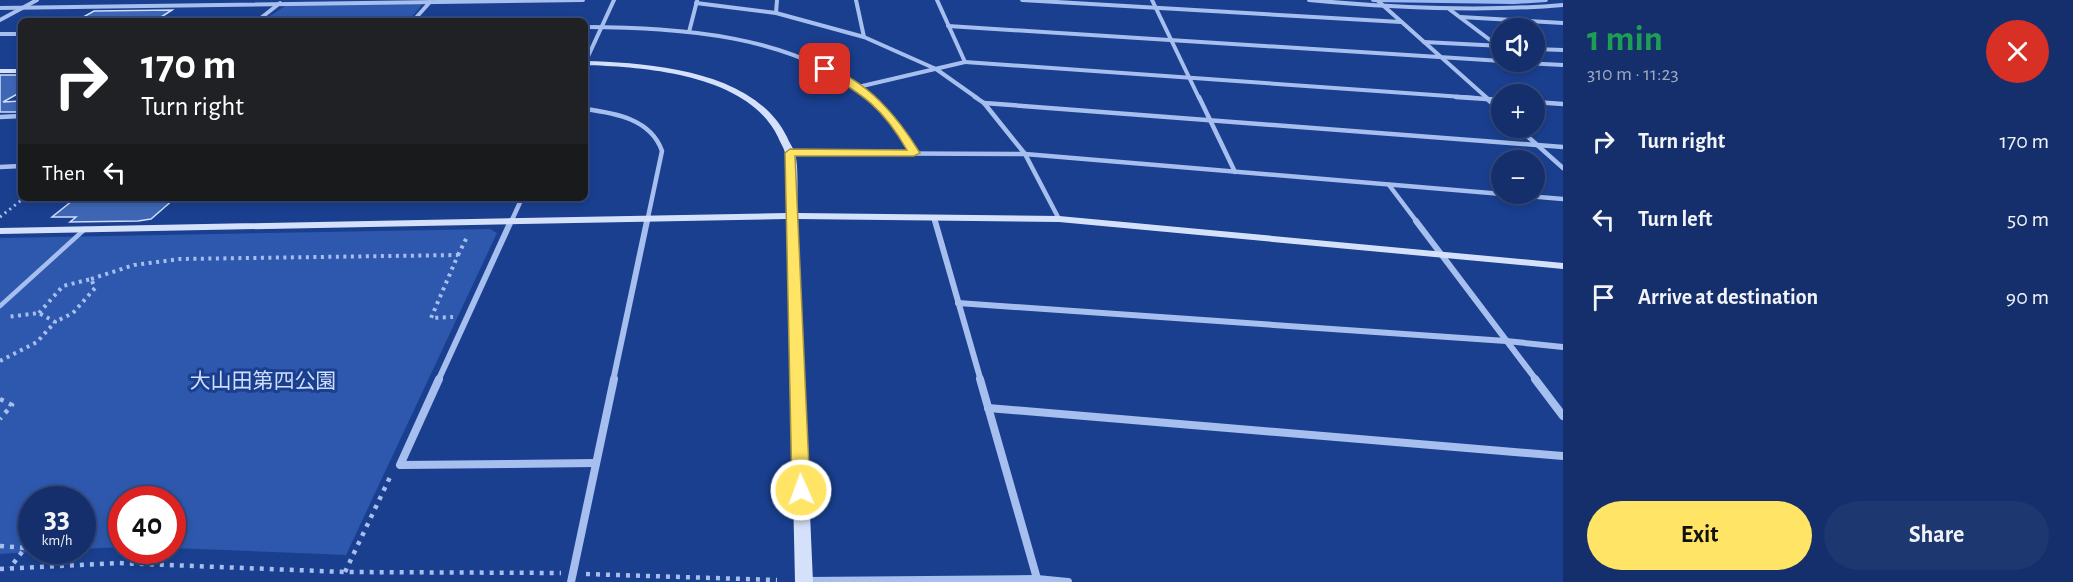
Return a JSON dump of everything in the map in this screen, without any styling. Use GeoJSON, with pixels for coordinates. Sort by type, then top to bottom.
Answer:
{"type":"FeatureCollection","features":[{"type":"Feature","properties":{"kind":"street"},"geometry":{"type":"LineString","coordinates":[[0,20],[37,0]]}},
{"type":"Feature","properties":{"kind":"street"},"geometry":{"type":"LineString","coordinates":[[261,18],[284,0]]}},
{"type":"Feature","properties":{"kind":"street"},"geometry":{"type":"LineString","coordinates":[[0,8],[583,0]]}},
{"type":"Feature","properties":{"kind":"street"},"geometry":{"type":"LineString","coordinates":[[588,57],[614,0]]}},
{"type":"Feature","properties":{"kind":"street"},"geometry":{"type":"LineString","coordinates":[[776,14],[777,0]]}},
{"type":"Feature","properties":{"kind":"street"},"geometry":{"type":"LineString","coordinates":[[856,0],[864,37]]}},
{"type":"Feature","properties":{"kind":"street"},"geometry":{"type":"LineString","coordinates":[[937,0],[964,62]]}},
{"type":"Feature","properties":{"kind":"street"},"geometry":{"type":"LineString","coordinates":[[1022,0],[1401,22]]}},
{"type":"Feature","properties":{"kind":"street"},"geometry":{"type":"LineString","coordinates":[[1152,0],[1235,172]]}},
{"type":"Feature","properties":{"kind":"street"},"geometry":{"type":"LineString","coordinates":[[1309,0],[1384,7],[1563,6]]}},
{"type":"Feature","properties":{"kind":"street"},"geometry":{"type":"LineString","coordinates":[[1377,0],[1491,103]]}},
{"type":"Feature","properties":{"kind":"street"},"geometry":{"type":"LineString","coordinates":[[689,32],[697,1],[776,14],[864,37],[936,69],[984,103],[1025,154],[1059,219]]}},
{"type":"Feature","properties":{"kind":"street"},"geometry":{"type":"LineString","coordinates":[[416,18],[430,2]]}},
{"type":"Feature","properties":{"kind":"street"},"geometry":{"type":"LineString","coordinates":[[1449,8],[1491,39]]}},
{"type":"Feature","properties":{"kind":"street"},"geometry":{"type":"LineString","coordinates":[[1460,17],[1563,23]]}},
{"type":"Feature","properties":{"kind":"street"},"geometry":{"type":"LineString","coordinates":[[948,26],[1491,61]]}},
{"type":"Feature","properties":{"kind":"street"},"geometry":{"type":"LineString","coordinates":[[588,27],[689,32],[732,39],[782,52],[825,69],[858,87],[890,115],[914,153]]}},
{"type":"Feature","properties":{"kind":"street"},"geometry":{"type":"LineString","coordinates":[[0,34],[18,34]]}},
{"type":"Feature","properties":{"kind":"street"},"geometry":{"type":"LineString","coordinates":[[1423,42],[1491,46]]}},
{"type":"Feature","properties":{"kind":"street"},"geometry":{"type":"LineString","coordinates":[[1545,49],[1563,50]]}},
{"type":"Feature","properties":{"kind":"street"},"geometry":{"type":"LineString","coordinates":[[858,87],[964,62],[1491,99]]}},
{"type":"Feature","properties":{"kind":"street"},"geometry":{"type":"LineString","coordinates":[[588,63],[669,71],[700,78],[727,88],[754,103],[774,120],[786,138],[790,153],[804,581],[1068,582]]}},
{"type":"Feature","properties":{"kind":"street"},"geometry":{"type":"LineString","coordinates":[[1545,64],[1563,65]]}},
{"type":"Feature","properties":{"kind":"street"},"geometry":{"type":"LineString","coordinates":[[0,71],[18,71]]}},
{"type":"Feature","properties":{"kind":"street"},"geometry":{"type":"LineString","coordinates":[[984,103],[1563,147]]}},
{"type":"Feature","properties":{"kind":"street"},"geometry":{"type":"LineString","coordinates":[[1545,103],[1563,104]]}},
{"type":"Feature","properties":{"kind":"street"},"geometry":{"type":"LineString","coordinates":[[571,582],[661,160],[661,144],[652,132],[637,122],[613,114],[588,110]]}},
{"type":"Feature","properties":{"kind":"street"},"geometry":{"type":"LineString","coordinates":[[0,117],[18,116]]}},
{"type":"Feature","properties":{"kind":"street"},"geometry":{"type":"LineString","coordinates":[[1530,138],[1563,168]]}},
{"type":"Feature","properties":{"kind":"street"},"geometry":{"type":"LineString","coordinates":[[790,153],[1025,154],[1563,199]]}},
{"type":"Feature","properties":{"kind":"street"},"geometry":{"type":"LineString","coordinates":[[0,166],[18,166]]}},
{"type":"Feature","properties":{"kind":"street"},"geometry":{"type":"LineString","coordinates":[[1389,185],[1563,416]]}},
{"type":"Feature","properties":{"kind":"street"},"geometry":{"type":"LineString","coordinates":[[521,201],[400,465],[596,463]]}},
{"type":"Feature","properties":{"kind":"street"},"geometry":{"type":"LineString","coordinates":[[0,231],[792,216],[1059,219],[1563,266]]}},
{"type":"Feature","properties":{"kind":"street"},"geometry":{"type":"LineString","coordinates":[[934,218],[1037,581]]}},
{"type":"Feature","properties":{"kind":"street"},"geometry":{"type":"LineString","coordinates":[[958,303],[1506,341],[1563,347]]}},
{"type":"Feature","properties":{"kind":"street"},"geometry":{"type":"LineString","coordinates":[[988,408],[1563,456]]}},
{"type":"Feature","properties":{"kind":"lane"},"geometry":{"type":"LineString","coordinates":[[0,306],[85,229]]}},
{"type":"Feature","properties":{"kind":"path"},"geometry":{"type":"LineString","coordinates":[[0,217],[20,201]]}},
{"type":"Feature","properties":{"kind":"path"},"geometry":{"type":"LineString","coordinates":[[468,317],[431,318],[469,231]]}},
{"type":"Feature","properties":{"kind":"path"},"geometry":{"type":"LineString","coordinates":[[39,313],[63,286],[140,263],[186,259],[458,255]]}},
{"type":"Feature","properties":{"kind":"path"},"geometry":{"type":"LineString","coordinates":[[0,361],[37,342],[55,322],[73,313],[95,288],[91,279]]}},
{"type":"Feature","properties":{"kind":"path"},"geometry":{"type":"LineString","coordinates":[[0,317],[39,313],[55,322]]}},
{"type":"Feature","properties":{"kind":"path"},"geometry":{"type":"LineString","coordinates":[[0,399],[12,405],[0,419]]}},
{"type":"Feature","properties":{"kind":"path"},"geometry":{"type":"LineString","coordinates":[[0,569],[118,563],[345,572],[391,476],[400,465]]}},
{"type":"Feature","properties":{"kind":"path"},"geometry":{"type":"LineString","coordinates":[[0,546],[25,548],[9,569]]}},
{"type":"Feature","properties":{"kind":"green space"},"geometry":{"type":"Polygon","coordinates":[[[287,5],[422,5],[411,18],[267,18],[287,5]]]}},
{"type":"Feature","properties":{"kind":"green space","name":"大山田第四公園"},"geometry":{"type":"Polygon","coordinates":[[[490,229],[497,233],[346,555],[186,549],[186,486],[108,486],[108,548],[96,548],[96,486],[18,486],[18,553],[0,554],[0,238],[490,229]]]}},
{"type":"Feature","properties":{"kind":"building"},"geometry":{"type":"Polygon","coordinates":[[[172,10],[160,18],[81,18],[94,11],[172,10]]]}},
{"type":"Feature","properties":{"kind":"building"},"geometry":{"type":"Polygon","coordinates":[[[0,75],[18,75],[18,94],[3,102],[18,101],[18,112],[0,112],[0,75]]]}},
{"type":"Feature","properties":{"kind":"building"},"geometry":{"type":"Polygon","coordinates":[[[72,201],[172,201],[151,219],[138,221],[70,222],[76,217],[52,217],[72,201]]]}},
{"type":"Feature","properties":{"kind":"waterway"},"geometry":{"type":"LineString","coordinates":[[1373,0],[1514,2],[1546,0]]}},
{"type":"Feature","properties":{"kind":"route"},"geometry":{"type":"LineString","coordinates":[[801,490],[790,153],[914,153],[898,125],[873,98],[825,69]]}}]}
